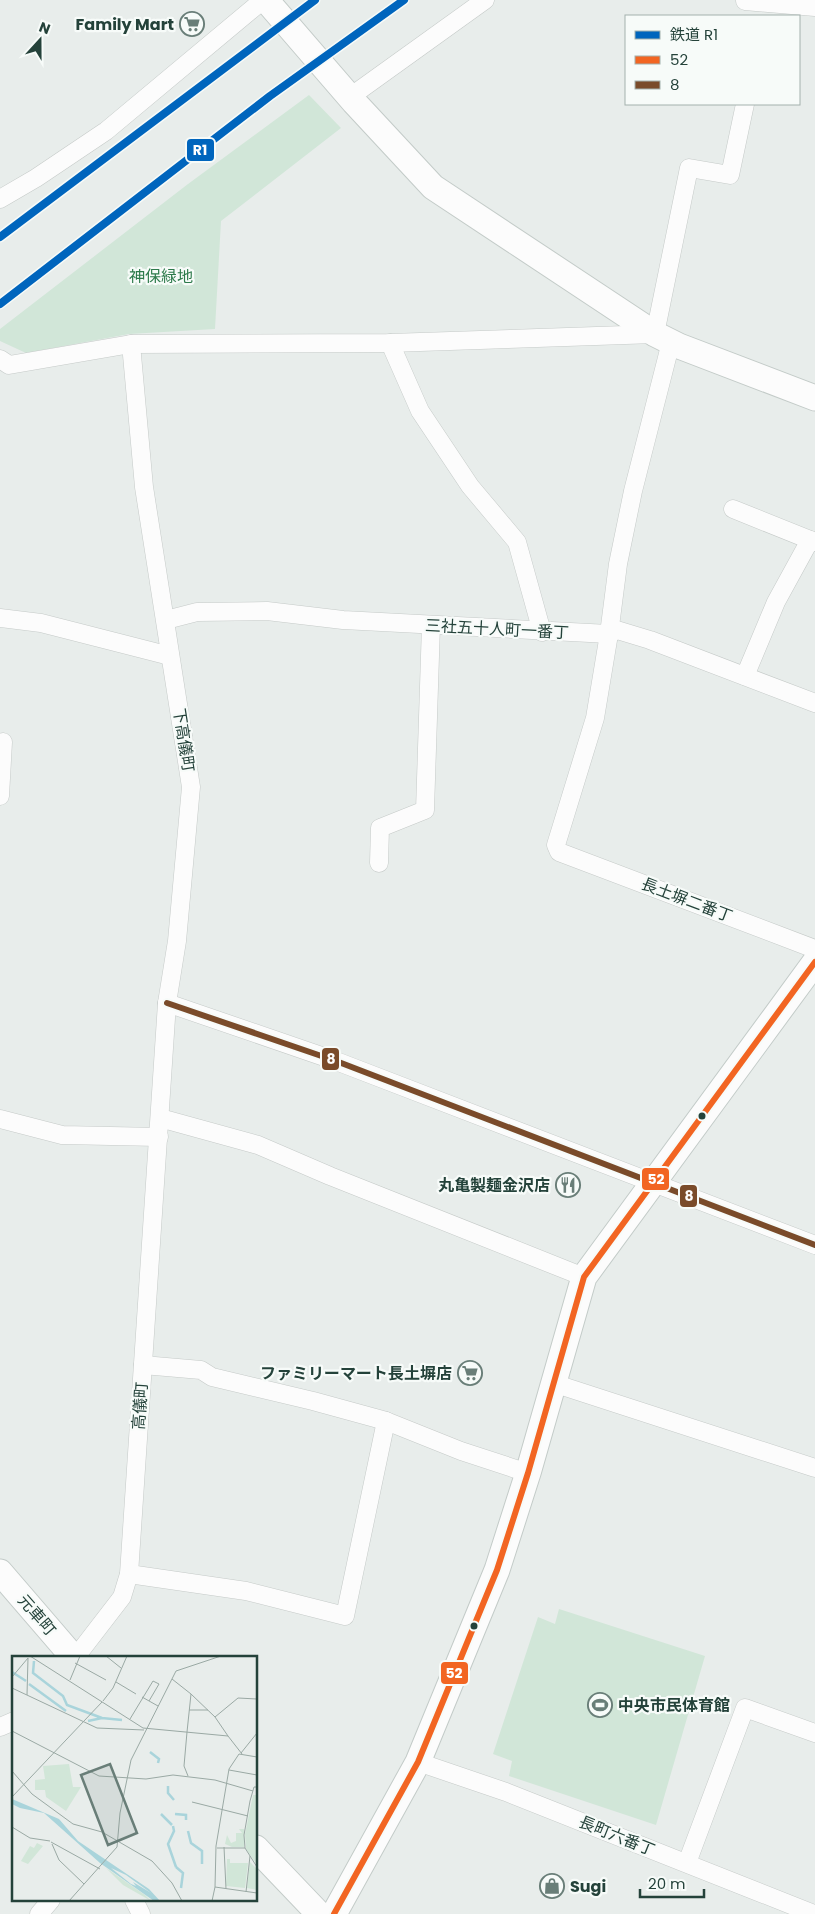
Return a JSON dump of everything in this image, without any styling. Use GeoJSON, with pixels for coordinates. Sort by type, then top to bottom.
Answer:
{"type":"FeatureCollection","features":[{"type":"Feature","properties":{"kind":"main road"},"geometry":{"type":"LineString","coordinates":[[264,0],[433,187],[663,338],[815,398]]}},
{"type":"Feature","properties":{"kind":"main road"},"geometry":{"type":"LineString","coordinates":[[334,1914],[418,1762],[497,1570],[528,1473],[584,1277],[815,962]]}},
{"type":"Feature","properties":{"kind":"main road","name":"元車町"},"geometry":{"type":"LineString","coordinates":[[0,1572],[73,1656]]}},
{"type":"Feature","properties":{"kind":"main road"},"geometry":{"type":"LineString","coordinates":[[258,1850],[319,1914]]}},
{"type":"Feature","properties":{"kind":"street"},"geometry":{"type":"LineString","coordinates":[[0,199],[36,178],[106,131],[264,0]]}},
{"type":"Feature","properties":{"kind":"street"},"geometry":{"type":"LineString","coordinates":[[350,97],[485,0]]}},
{"type":"Feature","properties":{"kind":"street"},"geometry":{"type":"LineString","coordinates":[[745,6],[815,8]]}},
{"type":"Feature","properties":{"kind":"street"},"geometry":{"type":"LineString","coordinates":[[609,634],[618,564],[663,338],[689,168],[730,175],[745,105]]}},
{"type":"Feature","properties":{"kind":"street"},"geometry":{"type":"LineString","coordinates":[[0,360],[9,365],[131,344],[390,343],[663,338]]}},
{"type":"Feature","properties":{"kind":"street"},"geometry":{"type":"LineString","coordinates":[[390,343],[420,411],[470,486],[518,542],[542,632]]}},
{"type":"Feature","properties":{"kind":"street","name":"下高儀町"},"geometry":{"type":"LineString","coordinates":[[131,344],[144,487],[191,787],[177,941],[167,1003],[159,1138]]}},
{"type":"Feature","properties":{"kind":"street"},"geometry":{"type":"LineString","coordinates":[[733,509],[813,541],[776,602],[745,676]]}},
{"type":"Feature","properties":{"kind":"street","name":"三社五十人町一番丁"},"geometry":{"type":"LineString","coordinates":[[166,620],[197,612],[267,611],[343,620],[431,626],[609,634],[617,630],[650,640],[815,703]]}},
{"type":"Feature","properties":{"kind":"street"},"geometry":{"type":"LineString","coordinates":[[0,618],[41,623],[170,656]]}},
{"type":"Feature","properties":{"kind":"street"},"geometry":{"type":"LineString","coordinates":[[379,863],[380,828],[424,810],[431,626]]}},
{"type":"Feature","properties":{"kind":"street","name":"長土塀二番丁"},"geometry":{"type":"LineString","coordinates":[[609,634],[595,718],[556,845],[559,852],[815,949]]}},
{"type":"Feature","properties":{"kind":"street"},"geometry":{"type":"LineString","coordinates":[[0,796],[3,742]]}},
{"type":"Feature","properties":{"kind":"street"},"geometry":{"type":"LineString","coordinates":[[167,1003],[336,1061],[815,1245]]}},
{"type":"Feature","properties":{"kind":"street"},"geometry":{"type":"LineString","coordinates":[[160,1118],[261,1146],[330,1176],[584,1277]]}},
{"type":"Feature","properties":{"kind":"street"},"geometry":{"type":"LineString","coordinates":[[0,1120],[62,1135],[159,1138]]}},
{"type":"Feature","properties":{"kind":"street","name":"高儀町"},"geometry":{"type":"LineString","coordinates":[[77,1656],[122,1597],[129,1574],[159,1138]]}},
{"type":"Feature","properties":{"kind":"street"},"geometry":{"type":"LineString","coordinates":[[143,1365],[201,1370],[212,1377],[386,1421],[460,1451],[528,1473]]}},
{"type":"Feature","properties":{"kind":"street"},"geometry":{"type":"LineString","coordinates":[[553,1383],[815,1468]]}},
{"type":"Feature","properties":{"kind":"street"},"geometry":{"type":"LineString","coordinates":[[129,1574],[246,1591],[345,1616],[386,1421]]}},
{"type":"Feature","properties":{"kind":"street"},"geometry":{"type":"LineString","coordinates":[[687,1863],[745,1708],[815,1733]]}},
{"type":"Feature","properties":{"kind":"street"},"geometry":{"type":"LineString","coordinates":[[0,1727],[12,1722]]}},
{"type":"Feature","properties":{"kind":"street","name":"長町六番丁"},"geometry":{"type":"LineString","coordinates":[[418,1762],[506,1792],[814,1914]]}},
{"type":"Feature","properties":{"kind":"street"},"geometry":{"type":"LineString","coordinates":[[39,1914],[49,1902]]}},
{"type":"Feature","properties":{"kind":"street"},"geometry":{"type":"LineString","coordinates":[[135,1902],[142,1914]]}},
{"type":"Feature","properties":{"kind":"green space","name":"神保緑地"},"geometry":{"type":"Polygon","coordinates":[[[309,95],[341,128],[221,221],[215,329],[129,334],[26,353],[0,341],[0,329],[188,184],[309,95]]]}},
{"type":"Feature","properties":{"kind":"green space","name":"中央市民体育館"},"geometry":{"type":"Polygon","coordinates":[[[559,1609],[705,1656],[656,1825],[509,1776],[512,1761],[493,1754],[538,1617],[555,1624],[559,1609]]]}},
{"type":"Feature","properties":{"kind":"rail line","name":"R1"},"geometry":{"type":"LineString","coordinates":[[0,237],[315,0]]}},
{"type":"Feature","properties":{"kind":"rail line","name":"R1"},"geometry":{"type":"LineString","coordinates":[[0,304],[270,96],[404,0]]}},
{"type":"Feature","properties":{"kind":"transit line","name":"52"},"geometry":{"type":"LineString","coordinates":[[334,1914],[418,1762],[497,1570],[528,1473],[584,1277],[815,962]]}},
{"type":"Feature","properties":{"kind":"transit line","name":"8"},"geometry":{"type":"LineString","coordinates":[[167,1003],[336,1061],[815,1245]]}},
{"type":"Feature","properties":{"kind":"place","name":"Family Mart"},"geometry":{"type":"Point","coordinates":[192,24]}},
{"type":"Feature","properties":{"kind":"place","name":"丸亀製麺金沢店"},"geometry":{"type":"Point","coordinates":[568,1185]}},
{"type":"Feature","properties":{"kind":"place","name":"ファミリーマート長土塀店"},"geometry":{"type":"Point","coordinates":[470,1373]}},
{"type":"Feature","properties":{"kind":"place","name":"中央市民体育館"},"geometry":{"type":"Point","coordinates":[600,1705]}},
{"type":"Feature","properties":{"kind":"place","name":"Sugi"},"geometry":{"type":"Point","coordinates":[552,1886]}}]}
